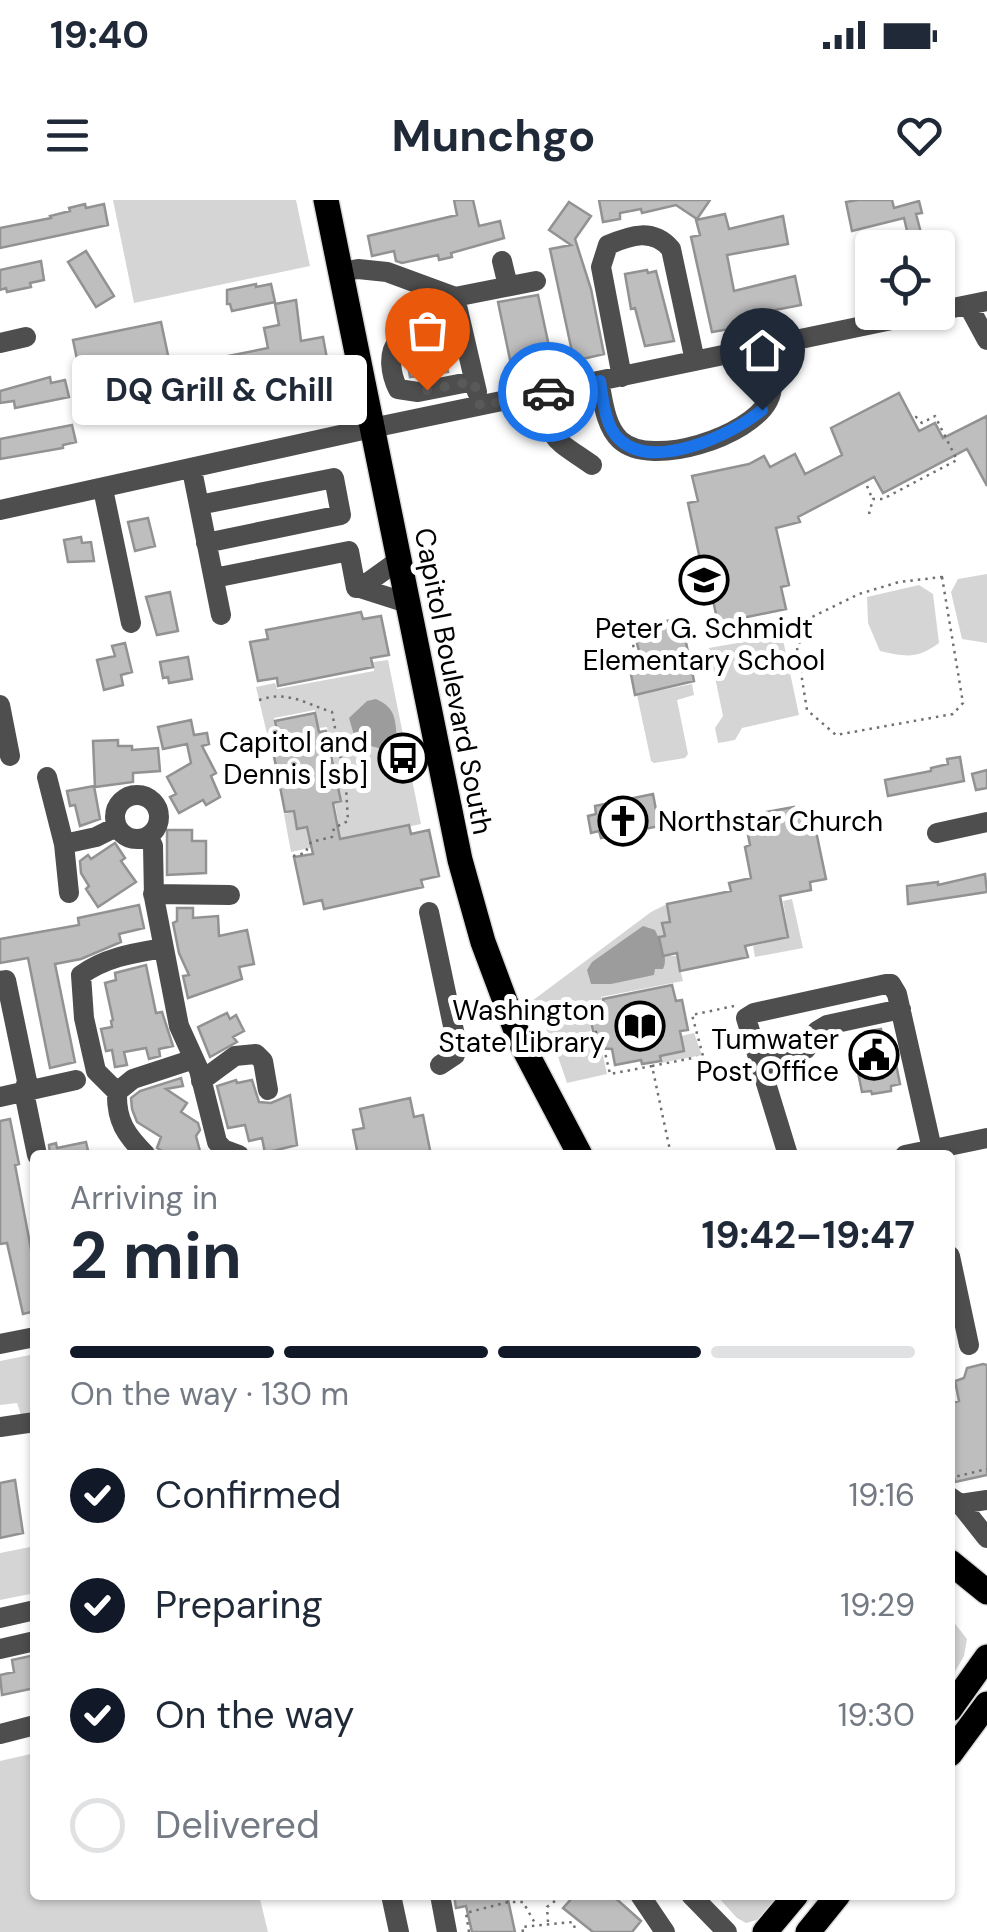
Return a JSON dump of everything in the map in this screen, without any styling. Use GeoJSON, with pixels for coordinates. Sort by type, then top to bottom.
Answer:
{"type":"FeatureCollection","features":[{"type":"Feature","properties":{"kind":"main road","name":"Capitol Boulevard South"},"geometry":{"type":"LineString","coordinates":[[326,200],[460,860],[483,942],[520,1042],[577,1150]]}},
{"type":"Feature","properties":{"kind":"main road"},"geometry":{"type":"LineString","coordinates":[[955,1566],[987,1592]]}},
{"type":"Feature","properties":{"kind":"main road"},"geometry":{"type":"LineString","coordinates":[[955,1702],[987,1657]]}},
{"type":"Feature","properties":{"kind":"main road"},"geometry":{"type":"LineString","coordinates":[[955,1747],[987,1704]]}},
{"type":"Feature","properties":{"kind":"main road"},"geometry":{"type":"LineString","coordinates":[[766,1932],[792,1900]]}},
{"type":"Feature","properties":{"kind":"main road"},"geometry":{"type":"LineString","coordinates":[[808,1932],[834,1900]]}},
{"type":"Feature","properties":{"kind":"street"},"geometry":{"type":"LineString","coordinates":[[622,377],[601,267],[608,246],[636,235],[650,234],[670,249],[695,362]]}},
{"type":"Feature","properties":{"kind":"street"},"geometry":{"type":"LineString","coordinates":[[502,260],[508,286]]}},
{"type":"Feature","properties":{"kind":"street"},"geometry":{"type":"LineString","coordinates":[[340,272],[358,268],[387,272],[456,296],[536,280]]}},
{"type":"Feature","properties":{"kind":"street"},"geometry":{"type":"LineString","coordinates":[[456,296],[480,406]]}},
{"type":"Feature","properties":{"kind":"street"},"geometry":{"type":"LineString","coordinates":[[978,302],[987,340]]}},
{"type":"Feature","properties":{"kind":"street"},"geometry":{"type":"LineString","coordinates":[[0,510],[855,328]]}},
{"type":"Feature","properties":{"kind":"street"},"geometry":{"type":"LineString","coordinates":[[0,343],[26,337]]}},
{"type":"Feature","properties":{"kind":"street"},"geometry":{"type":"LineString","coordinates":[[398,341],[393,347],[392,366],[398,389],[418,392],[474,381]]}},
{"type":"Feature","properties":{"kind":"street"},"geometry":{"type":"LineString","coordinates":[[600,381],[609,422],[616,436],[629,447],[658,451],[693,446],[722,436],[762,410],[772,387],[765,347]]}},
{"type":"Feature","properties":{"kind":"street"},"geometry":{"type":"LineString","coordinates":[[541,393],[554,440],[592,465]]}},
{"type":"Feature","properties":{"kind":"street"},"geometry":{"type":"LineString","coordinates":[[192,470],[221,615]]}},
{"type":"Feature","properties":{"kind":"street"},"geometry":{"type":"LineString","coordinates":[[199,505],[334,478],[356,588]]}},
{"type":"Feature","properties":{"kind":"street"},"geometry":{"type":"LineString","coordinates":[[103,489],[131,622]]}},
{"type":"Feature","properties":{"kind":"street"},"geometry":{"type":"LineString","coordinates":[[206,542],[342,516]]}},
{"type":"Feature","properties":{"kind":"street"},"geometry":{"type":"LineString","coordinates":[[214,578],[348,551]]}},
{"type":"Feature","properties":{"kind":"street"},"geometry":{"type":"LineString","coordinates":[[399,560],[360,588],[408,604]]}},
{"type":"Feature","properties":{"kind":"street"},"geometry":{"type":"LineString","coordinates":[[0,704],[10,756]]}},
{"type":"Feature","properties":{"kind":"street"},"geometry":{"type":"LineString","coordinates":[[48,777],[64,844],[69,893]]}},
{"type":"Feature","properties":{"kind":"street"},"geometry":{"type":"LineString","coordinates":[[143,796],[150,798],[158,810],[157,825],[148,836],[134,839],[116,827],[115,812],[122,800],[143,796]]}},
{"type":"Feature","properties":{"kind":"street"},"geometry":{"type":"LineString","coordinates":[[937,832],[987,822]]}},
{"type":"Feature","properties":{"kind":"street"},"geometry":{"type":"LineString","coordinates":[[64,844],[116,827]]}},
{"type":"Feature","properties":{"kind":"street"},"geometry":{"type":"LineString","coordinates":[[148,836],[153,846],[154,894],[179,1026],[201,1082],[211,1128],[225,1150]]}},
{"type":"Feature","properties":{"kind":"street"},"geometry":{"type":"LineString","coordinates":[[154,894],[230,895]]}},
{"type":"Feature","properties":{"kind":"street"},"geometry":{"type":"LineString","coordinates":[[429,912],[458,1044],[455,1055],[440,1065]]}},
{"type":"Feature","properties":{"kind":"street"},"geometry":{"type":"LineString","coordinates":[[142,1150],[121,1127],[117,1092],[96,1071],[84,1018],[81,975],[114,958],[163,948]]}},
{"type":"Feature","properties":{"kind":"street"},"geometry":{"type":"LineString","coordinates":[[0,981],[6,980],[28,1081],[24,1092],[36,1150]]}},
{"type":"Feature","properties":{"kind":"street"},"geometry":{"type":"LineString","coordinates":[[786,1150],[746,1024],[749,1015],[881,984],[894,987],[900,1008],[922,1150]]}},
{"type":"Feature","properties":{"kind":"street"},"geometry":{"type":"LineString","coordinates":[[759,1065],[806,1049],[817,1031],[827,1025],[900,1008]]}},
{"type":"Feature","properties":{"kind":"street"},"geometry":{"type":"LineString","coordinates":[[201,1082],[235,1056],[256,1054],[263,1061],[268,1090]]}},
{"type":"Feature","properties":{"kind":"street"},"geometry":{"type":"LineString","coordinates":[[117,1092],[133,1079],[194,1060]]}},
{"type":"Feature","properties":{"kind":"street"},"geometry":{"type":"LineString","coordinates":[[0,1097],[76,1080]]}},
{"type":"Feature","properties":{"kind":"street"},"geometry":{"type":"LineString","coordinates":[[935,1150],[987,1138]]}},
{"type":"Feature","properties":{"kind":"street"},"geometry":{"type":"LineString","coordinates":[[955,1279],[969,1345]]}},
{"type":"Feature","properties":{"kind":"street"},"geometry":{"type":"LineString","coordinates":[[0,1344],[30,1338]]}},
{"type":"Feature","properties":{"kind":"street"},"geometry":{"type":"LineString","coordinates":[[0,1427],[30,1423]]}},
{"type":"Feature","properties":{"kind":"street"},"geometry":{"type":"LineString","coordinates":[[955,1500],[987,1500]]}},
{"type":"Feature","properties":{"kind":"street"},"geometry":{"type":"LineString","coordinates":[[955,1500],[987,1538]]}},
{"type":"Feature","properties":{"kind":"street"},"geometry":{"type":"LineString","coordinates":[[0,1618],[30,1611]]}},
{"type":"Feature","properties":{"kind":"street"},"geometry":{"type":"LineString","coordinates":[[0,1649],[30,1642]]}},
{"type":"Feature","properties":{"kind":"street"},"geometry":{"type":"LineString","coordinates":[[0,1734],[30,1727]]}},
{"type":"Feature","properties":{"kind":"street"},"geometry":{"type":"LineString","coordinates":[[392,1900],[399,1932]]}},
{"type":"Feature","properties":{"kind":"street"},"geometry":{"type":"LineString","coordinates":[[441,1900],[447,1932]]}},
{"type":"Feature","properties":{"kind":"street"},"geometry":{"type":"LineString","coordinates":[[643,1900],[665,1932]]}},
{"type":"Feature","properties":{"kind":"street"},"geometry":{"type":"LineString","coordinates":[[696,1900],[727,1932]]}},
{"type":"Feature","properties":{"kind":"path"},"geometry":{"type":"LineString","coordinates":[[873,499],[883,499],[958,460],[934,416],[922,423],[916,418],[910,420]]}},
{"type":"Feature","properties":{"kind":"path"},"geometry":{"type":"LineString","coordinates":[[867,486],[873,499],[869,514]]}},
{"type":"Feature","properties":{"kind":"path"},"geometry":{"type":"LineString","coordinates":[[942,577],[964,703],[953,714],[836,735],[807,710],[798,648],[812,617],[859,594],[899,582],[942,577]]}},
{"type":"Feature","properties":{"kind":"path"},"geometry":{"type":"LineString","coordinates":[[630,630],[635,654]]}},
{"type":"Feature","properties":{"kind":"path"},"geometry":{"type":"LineString","coordinates":[[259,700],[285,696],[332,712],[348,821],[334,828],[332,837],[311,842],[305,853],[289,856]]}},
{"type":"Feature","properties":{"kind":"path"},"geometry":{"type":"LineString","coordinates":[[551,1042],[600,1031],[610,1074],[652,1066],[670,1150]]}},
{"type":"Feature","properties":{"kind":"path"},"geometry":{"type":"LineString","coordinates":[[955,1477],[987,1469]]}},
{"type":"Feature","properties":{"kind":"path"},"geometry":{"type":"LineString","coordinates":[[548,1923],[547,1907],[556,1900]]}},
{"type":"Feature","properties":{"kind":"path"},"geometry":{"type":"LineString","coordinates":[[469,1932],[466,1913],[508,1902],[523,1902],[536,1925]]}},
{"type":"Feature","properties":{"kind":"path"},"geometry":{"type":"LineString","coordinates":[[522,1932],[522,1927],[573,1922],[576,1932]]}},
{"type":"Feature","properties":{"kind":"shaded area"},"geometry":{"type":"Polygon","coordinates":[[[113,200],[296,200],[310,266],[134,303],[113,200]]]}},
{"type":"Feature","properties":{"kind":"shaded area"},"geometry":{"type":"Polygon","coordinates":[[[987,574],[987,643],[962,639],[951,592],[958,579],[987,574]]]}},
{"type":"Feature","properties":{"kind":"shaded area"},"geometry":{"type":"Polygon","coordinates":[[[919,585],[933,594],[939,643],[911,655],[880,651],[868,623],[867,597],[919,585]]]}},
{"type":"Feature","properties":{"kind":"shaded area"},"geometry":{"type":"Polygon","coordinates":[[[782,635],[799,715],[742,728],[735,740],[718,743],[715,728],[723,716],[709,648],[782,635]]]}},
{"type":"Feature","properties":{"kind":"shaded area"},"geometry":{"type":"Polygon","coordinates":[[[388,660],[421,824],[291,852],[284,814],[293,812],[297,830],[338,821],[335,804],[342,802],[327,727],[319,728],[315,710],[274,718],[277,732],[267,734],[256,687],[275,683],[277,689],[374,671],[373,662],[388,660]]]}},
{"type":"Feature","properties":{"kind":"shaded area"},"geometry":{"type":"Polygon","coordinates":[[[692,684],[694,695],[677,700],[688,754],[685,758],[654,763],[637,695],[692,684]]]}},
{"type":"Feature","properties":{"kind":"shaded area"},"geometry":{"type":"Polygon","coordinates":[[[376,699],[391,710],[396,725],[397,738],[382,749],[356,742],[349,718],[367,701],[376,699]]]}},
{"type":"Feature","properties":{"kind":"shaded area"},"geometry":{"type":"Polygon","coordinates":[[[792,899],[803,948],[755,957],[753,946],[789,937],[783,901],[792,899]]]}},
{"type":"Feature","properties":{"kind":"shaded area"},"geometry":{"type":"Polygon","coordinates":[[[667,904],[670,921],[662,923],[669,956],[677,956],[683,981],[601,997],[605,1013],[598,1015],[599,1021],[590,1021],[591,1031],[551,1039],[532,1001],[667,904]]]}},
{"type":"Feature","properties":{"kind":"shaded area"},"geometry":{"type":"Polygon","coordinates":[[[643,926],[657,934],[664,954],[663,969],[655,969],[654,975],[611,984],[591,984],[587,970],[592,962],[643,926]]]}},
{"type":"Feature","properties":{"kind":"shaded area"},"geometry":{"type":"Polygon","coordinates":[[[694,1033],[702,1055],[661,1063],[660,1056],[681,1036],[694,1033]]]}},
{"type":"Feature","properties":{"kind":"shaded area"},"geometry":{"type":"Polygon","coordinates":[[[599,1038],[607,1074],[567,1083],[555,1048],[599,1038]]]}},
{"type":"Feature","properties":{"kind":"shaded area"},"geometry":{"type":"Polygon","coordinates":[[[30,1355],[30,1418],[22,1418],[17,1403],[0,1405],[0,1361],[30,1355]]]}},
{"type":"Feature","properties":{"kind":"shaded area"},"geometry":{"type":"Polygon","coordinates":[[[30,1547],[30,1594],[0,1600],[0,1553],[30,1547]]]}},
{"type":"Feature","properties":{"kind":"shaded area"},"geometry":{"type":"Polygon","coordinates":[[[955,1623],[967,1639],[964,1656],[955,1671],[955,1623]]]}},
{"type":"Feature","properties":{"kind":"shaded area"},"geometry":{"type":"Polygon","coordinates":[[[30,1754],[30,1900],[260,1900],[268,1932],[0,1932],[0,1761],[30,1754]]]}},
{"type":"Feature","properties":{"kind":"shaded area"},"geometry":{"type":"Polygon","coordinates":[[[721,1900],[774,1900],[757,1920],[746,1923],[721,1900]]]}},
{"type":"Feature","properties":{"kind":"building"},"geometry":{"type":"Polygon","coordinates":[[[454,200],[473,200],[479,226],[500,221],[504,238],[439,260],[438,255],[402,263],[396,261],[394,251],[372,256],[368,236],[457,215],[454,200]]]}},
{"type":"Feature","properties":{"kind":"building"},"geometry":{"type":"Polygon","coordinates":[[[599,200],[710,200],[697,219],[676,205],[642,213],[641,209],[620,213],[620,219],[603,222],[599,200]]]}},
{"type":"Feature","properties":{"kind":"building"},"geometry":{"type":"Polygon","coordinates":[[[892,200],[894,208],[919,201],[922,213],[916,214],[920,230],[907,230],[904,218],[852,231],[846,202],[892,200]]]}},
{"type":"Feature","properties":{"kind":"building"},"geometry":{"type":"Polygon","coordinates":[[[569,202],[591,216],[575,239],[591,289],[604,354],[574,361],[550,249],[571,245],[549,230],[569,202]]]}},
{"type":"Feature","properties":{"kind":"building"},"geometry":{"type":"Polygon","coordinates":[[[85,204],[86,208],[104,204],[108,225],[0,248],[0,228],[51,218],[85,204]]]}},
{"type":"Feature","properties":{"kind":"building"},"geometry":{"type":"Polygon","coordinates":[[[725,214],[729,229],[783,216],[788,244],[727,255],[734,291],[795,276],[801,305],[739,317],[741,327],[712,332],[691,237],[700,235],[696,220],[725,214]]]}},
{"type":"Feature","properties":{"kind":"building"},"geometry":{"type":"Polygon","coordinates":[[[86,251],[114,296],[96,307],[68,262],[86,251]]]}},
{"type":"Feature","properties":{"kind":"building"},"geometry":{"type":"Polygon","coordinates":[[[41,261],[44,280],[30,283],[31,287],[0,290],[0,270],[41,261]]]}},
{"type":"Feature","properties":{"kind":"building"},"geometry":{"type":"Polygon","coordinates":[[[656,271],[674,341],[645,346],[635,308],[631,309],[625,274],[656,271]]]}},
{"type":"Feature","properties":{"kind":"building"},"geometry":{"type":"Polygon","coordinates":[[[271,284],[275,302],[232,311],[227,304],[227,290],[271,284]]]}},
{"type":"Feature","properties":{"kind":"building"},"geometry":{"type":"Polygon","coordinates":[[[538,295],[553,365],[513,374],[498,302],[538,295]]]}},
{"type":"Feature","properties":{"kind":"building"},"geometry":{"type":"Polygon","coordinates":[[[296,300],[301,341],[323,337],[330,375],[225,396],[218,358],[268,348],[264,328],[279,325],[275,304],[296,300]]]}},
{"type":"Feature","properties":{"kind":"building"},"geometry":{"type":"Polygon","coordinates":[[[161,322],[169,360],[144,365],[146,400],[121,405],[116,381],[110,382],[107,368],[80,374],[73,340],[161,322]]]}},
{"type":"Feature","properties":{"kind":"building"},"geometry":{"type":"Polygon","coordinates":[[[445,356],[448,372],[410,377],[408,365],[445,356]]]}},
{"type":"Feature","properties":{"kind":"building"},"geometry":{"type":"Polygon","coordinates":[[[50,377],[51,383],[65,380],[69,397],[15,408],[14,401],[0,403],[0,391],[50,377]]]}},
{"type":"Feature","properties":{"kind":"building"},"geometry":{"type":"Polygon","coordinates":[[[899,393],[919,431],[935,423],[943,438],[987,416],[987,486],[967,449],[883,493],[874,477],[798,517],[800,522],[776,528],[789,585],[781,587],[786,609],[718,623],[712,596],[708,597],[688,503],[698,501],[692,476],[749,464],[764,456],[770,467],[795,454],[805,474],[842,455],[831,428],[899,393]]]}},
{"type":"Feature","properties":{"kind":"building"},"geometry":{"type":"Polygon","coordinates":[[[72,425],[76,442],[63,448],[0,459],[0,439],[72,425]]]}},
{"type":"Feature","properties":{"kind":"building"},"geometry":{"type":"Polygon","coordinates":[[[148,518],[155,546],[135,551],[128,522],[148,518]]]}},
{"type":"Feature","properties":{"kind":"building"},"geometry":{"type":"Polygon","coordinates":[[[81,537],[82,543],[91,542],[94,561],[68,562],[64,540],[81,537]]]}},
{"type":"Feature","properties":{"kind":"building"},"geometry":{"type":"Polygon","coordinates":[[[170,592],[178,631],[157,635],[146,597],[170,592]]]}},
{"type":"Feature","properties":{"kind":"building"},"geometry":{"type":"Polygon","coordinates":[[[361,612],[363,619],[381,616],[389,655],[371,658],[373,667],[278,686],[277,678],[258,681],[250,642],[268,639],[266,630],[361,612]]]}},
{"type":"Feature","properties":{"kind":"building"},"geometry":{"type":"Polygon","coordinates":[[[681,618],[694,681],[635,695],[628,659],[640,655],[633,628],[681,618]]]}},
{"type":"Feature","properties":{"kind":"building"},"geometry":{"type":"Polygon","coordinates":[[[125,643],[132,672],[121,675],[123,685],[104,690],[97,660],[115,656],[112,646],[125,643]]]}},
{"type":"Feature","properties":{"kind":"building"},"geometry":{"type":"Polygon","coordinates":[[[188,657],[192,679],[169,683],[168,677],[163,678],[160,662],[188,657]]]}},
{"type":"Feature","properties":{"kind":"building"},"geometry":{"type":"Polygon","coordinates":[[[315,713],[319,732],[326,731],[341,801],[333,803],[340,839],[409,825],[411,834],[429,830],[439,876],[421,880],[423,887],[324,909],[322,900],[304,904],[294,857],[313,854],[307,827],[297,829],[294,811],[285,812],[271,741],[279,739],[275,721],[315,713]]]}},
{"type":"Feature","properties":{"kind":"building"},"geometry":{"type":"Polygon","coordinates":[[[191,720],[194,735],[207,733],[209,744],[202,746],[216,773],[211,776],[220,797],[206,805],[203,800],[179,813],[170,797],[176,794],[167,777],[191,763],[187,744],[163,749],[158,727],[191,720]]]}},
{"type":"Feature","properties":{"kind":"building"},"geometry":{"type":"Polygon","coordinates":[[[118,740],[118,746],[132,746],[132,750],[158,748],[160,771],[133,773],[133,782],[95,787],[93,741],[118,740]]]}},
{"type":"Feature","properties":{"kind":"building"},"geometry":{"type":"Polygon","coordinates":[[[960,757],[964,781],[888,796],[885,780],[931,771],[948,764],[947,759],[960,757]]]}},
{"type":"Feature","properties":{"kind":"building"},"geometry":{"type":"Polygon","coordinates":[[[987,770],[987,788],[976,790],[972,774],[987,770]]]}},
{"type":"Feature","properties":{"kind":"building"},"geometry":{"type":"Polygon","coordinates":[[[94,786],[100,819],[80,826],[67,791],[94,786]]]}},
{"type":"Feature","properties":{"kind":"building","name":"Northstar Church"},"geometry":{"type":"Polygon","coordinates":[[[653,794],[659,826],[601,838],[599,831],[591,833],[588,816],[596,814],[595,806],[653,794]]]}},
{"type":"Feature","properties":{"kind":"building"},"geometry":{"type":"Polygon","coordinates":[[[794,807],[796,815],[812,812],[826,879],[810,882],[811,890],[780,896],[788,937],[745,946],[748,957],[680,971],[677,953],[663,956],[659,937],[665,936],[662,923],[670,922],[667,904],[731,891],[729,883],[751,878],[745,847],[750,845],[746,825],[763,822],[761,813],[794,807]]]}},
{"type":"Feature","properties":{"kind":"building"},"geometry":{"type":"Polygon","coordinates":[[[167,830],[192,830],[192,841],[206,841],[206,873],[167,875],[167,830]]]}},
{"type":"Feature","properties":{"kind":"building"},"geometry":{"type":"Polygon","coordinates":[[[115,843],[125,858],[121,861],[136,882],[98,907],[86,889],[89,886],[81,873],[80,861],[88,855],[91,859],[115,843]]]}},
{"type":"Feature","properties":{"kind":"building"},"geometry":{"type":"Polygon","coordinates":[[[985,874],[987,892],[908,904],[907,886],[938,885],[985,874]]]}},
{"type":"Feature","properties":{"kind":"building"},"geometry":{"type":"Polygon","coordinates":[[[139,905],[144,928],[119,934],[121,942],[81,959],[55,964],[75,1062],[50,1068],[28,958],[0,963],[0,939],[79,925],[78,918],[139,905]]]}},
{"type":"Feature","properties":{"kind":"building"},"geometry":{"type":"Polygon","coordinates":[[[177,908],[193,908],[193,918],[218,916],[219,936],[247,930],[254,964],[239,967],[242,979],[188,998],[183,976],[189,975],[179,953],[173,923],[177,921],[177,908]]]}},
{"type":"Feature","properties":{"kind":"building"},"geometry":{"type":"Polygon","coordinates":[[[146,965],[156,1013],[162,1012],[173,1046],[159,1049],[160,1056],[149,1059],[146,1048],[124,1052],[127,1065],[115,1067],[112,1050],[106,1051],[101,1029],[112,1027],[113,1020],[105,983],[116,980],[115,973],[146,965]]]}},
{"type":"Feature","properties":{"kind":"building","name":"Washington State Library"},"geometry":{"type":"Polygon","coordinates":[[[672,985],[676,1001],[682,1000],[688,1030],[680,1031],[684,1051],[660,1056],[661,1061],[615,1065],[612,1049],[597,1048],[591,1022],[606,1015],[603,999],[672,985]]]}},
{"type":"Feature","properties":{"kind":"building"},"geometry":{"type":"Polygon","coordinates":[[[227,1013],[230,1019],[236,1015],[244,1031],[233,1037],[237,1042],[210,1057],[198,1027],[227,1013]]]}},
{"type":"Feature","properties":{"kind":"building","name":"Tumwater Post Office"},"geometry":{"type":"Polygon","coordinates":[[[881,1029],[883,1041],[891,1039],[900,1084],[891,1086],[891,1091],[862,1092],[853,1048],[867,1045],[865,1032],[881,1029]]]}},
{"type":"Feature","properties":{"kind":"building"},"geometry":{"type":"Polygon","coordinates":[[[181,1078],[183,1086],[166,1089],[187,1103],[181,1112],[198,1123],[200,1150],[157,1148],[161,1137],[137,1122],[132,1109],[131,1098],[140,1091],[181,1078]]]}},
{"type":"Feature","properties":{"kind":"building"},"geometry":{"type":"Polygon","coordinates":[[[252,1080],[259,1102],[271,1103],[290,1095],[297,1145],[264,1150],[262,1138],[249,1141],[245,1125],[228,1128],[217,1086],[252,1080]]]}},
{"type":"Feature","properties":{"kind":"building"},"geometry":{"type":"Polygon","coordinates":[[[410,1098],[414,1117],[423,1115],[430,1150],[357,1150],[353,1130],[364,1128],[360,1109],[410,1098]]]}},
{"type":"Feature","properties":{"kind":"building"},"geometry":{"type":"Polygon","coordinates":[[[10,1119],[30,1244],[30,1312],[23,1314],[7,1243],[0,1244],[0,1121],[10,1119]]]}},
{"type":"Feature","properties":{"kind":"building"},"geometry":{"type":"Polygon","coordinates":[[[86,1142],[88,1150],[50,1150],[49,1145],[56,1143],[57,1148],[86,1142]]]}},
{"type":"Feature","properties":{"kind":"building"},"geometry":{"type":"Polygon","coordinates":[[[987,1365],[987,1475],[955,1482],[955,1402],[959,1401],[955,1381],[964,1378],[967,1368],[987,1365]]]}},
{"type":"Feature","properties":{"kind":"building"},"geometry":{"type":"Polygon","coordinates":[[[15,1480],[23,1533],[0,1538],[0,1483],[15,1480]]]}},
{"type":"Feature","properties":{"kind":"building"},"geometry":{"type":"Polygon","coordinates":[[[30,1656],[30,1689],[2,1695],[0,1675],[14,1672],[12,1660],[30,1656]]]}},
{"type":"Feature","properties":{"kind":"building"},"geometry":{"type":"Polygon","coordinates":[[[455,1900],[508,1900],[515,1932],[472,1932],[466,1906],[456,1908],[455,1900]]]}},
{"type":"Feature","properties":{"kind":"building"},"geometry":{"type":"Polygon","coordinates":[[[570,1900],[618,1900],[641,1921],[632,1932],[593,1932],[563,1908],[570,1900]]]}},
{"type":"Feature","properties":{"kind":"way so far"},"geometry":{"type":"LineString","coordinates":[[427,390],[474,381],[480,406],[548,392]]}},
{"type":"Feature","properties":{"kind":"place","name":"DQ Grill & Chill"},"geometry":{"type":"Point","coordinates":[427,390]}},
{"type":"Feature","properties":{"kind":"place","name":"Peter G. Schmidt Elementary School"},"geometry":{"type":"Point","coordinates":[704,580]}},
{"type":"Feature","properties":{"kind":"place","name":"Capitol and Dennis [sb]"},"geometry":{"type":"Point","coordinates":[403,758]}},
{"type":"Feature","properties":{"kind":"place","name":"Northstar Church"},"geometry":{"type":"Point","coordinates":[623,821]}},
{"type":"Feature","properties":{"kind":"place","name":"Washington State Library"},"geometry":{"type":"Point","coordinates":[640,1026]}},
{"type":"Feature","properties":{"kind":"place","name":"Tumwater Post Office"},"geometry":{"type":"Point","coordinates":[874,1055]}},
{"type":"Feature","properties":{"kind":"route"},"geometry":{"type":"LineString","coordinates":[[548,392],[600,381],[616,436],[629,447],[644,450],[693,446],[722,436],[762,410]]}}]}
